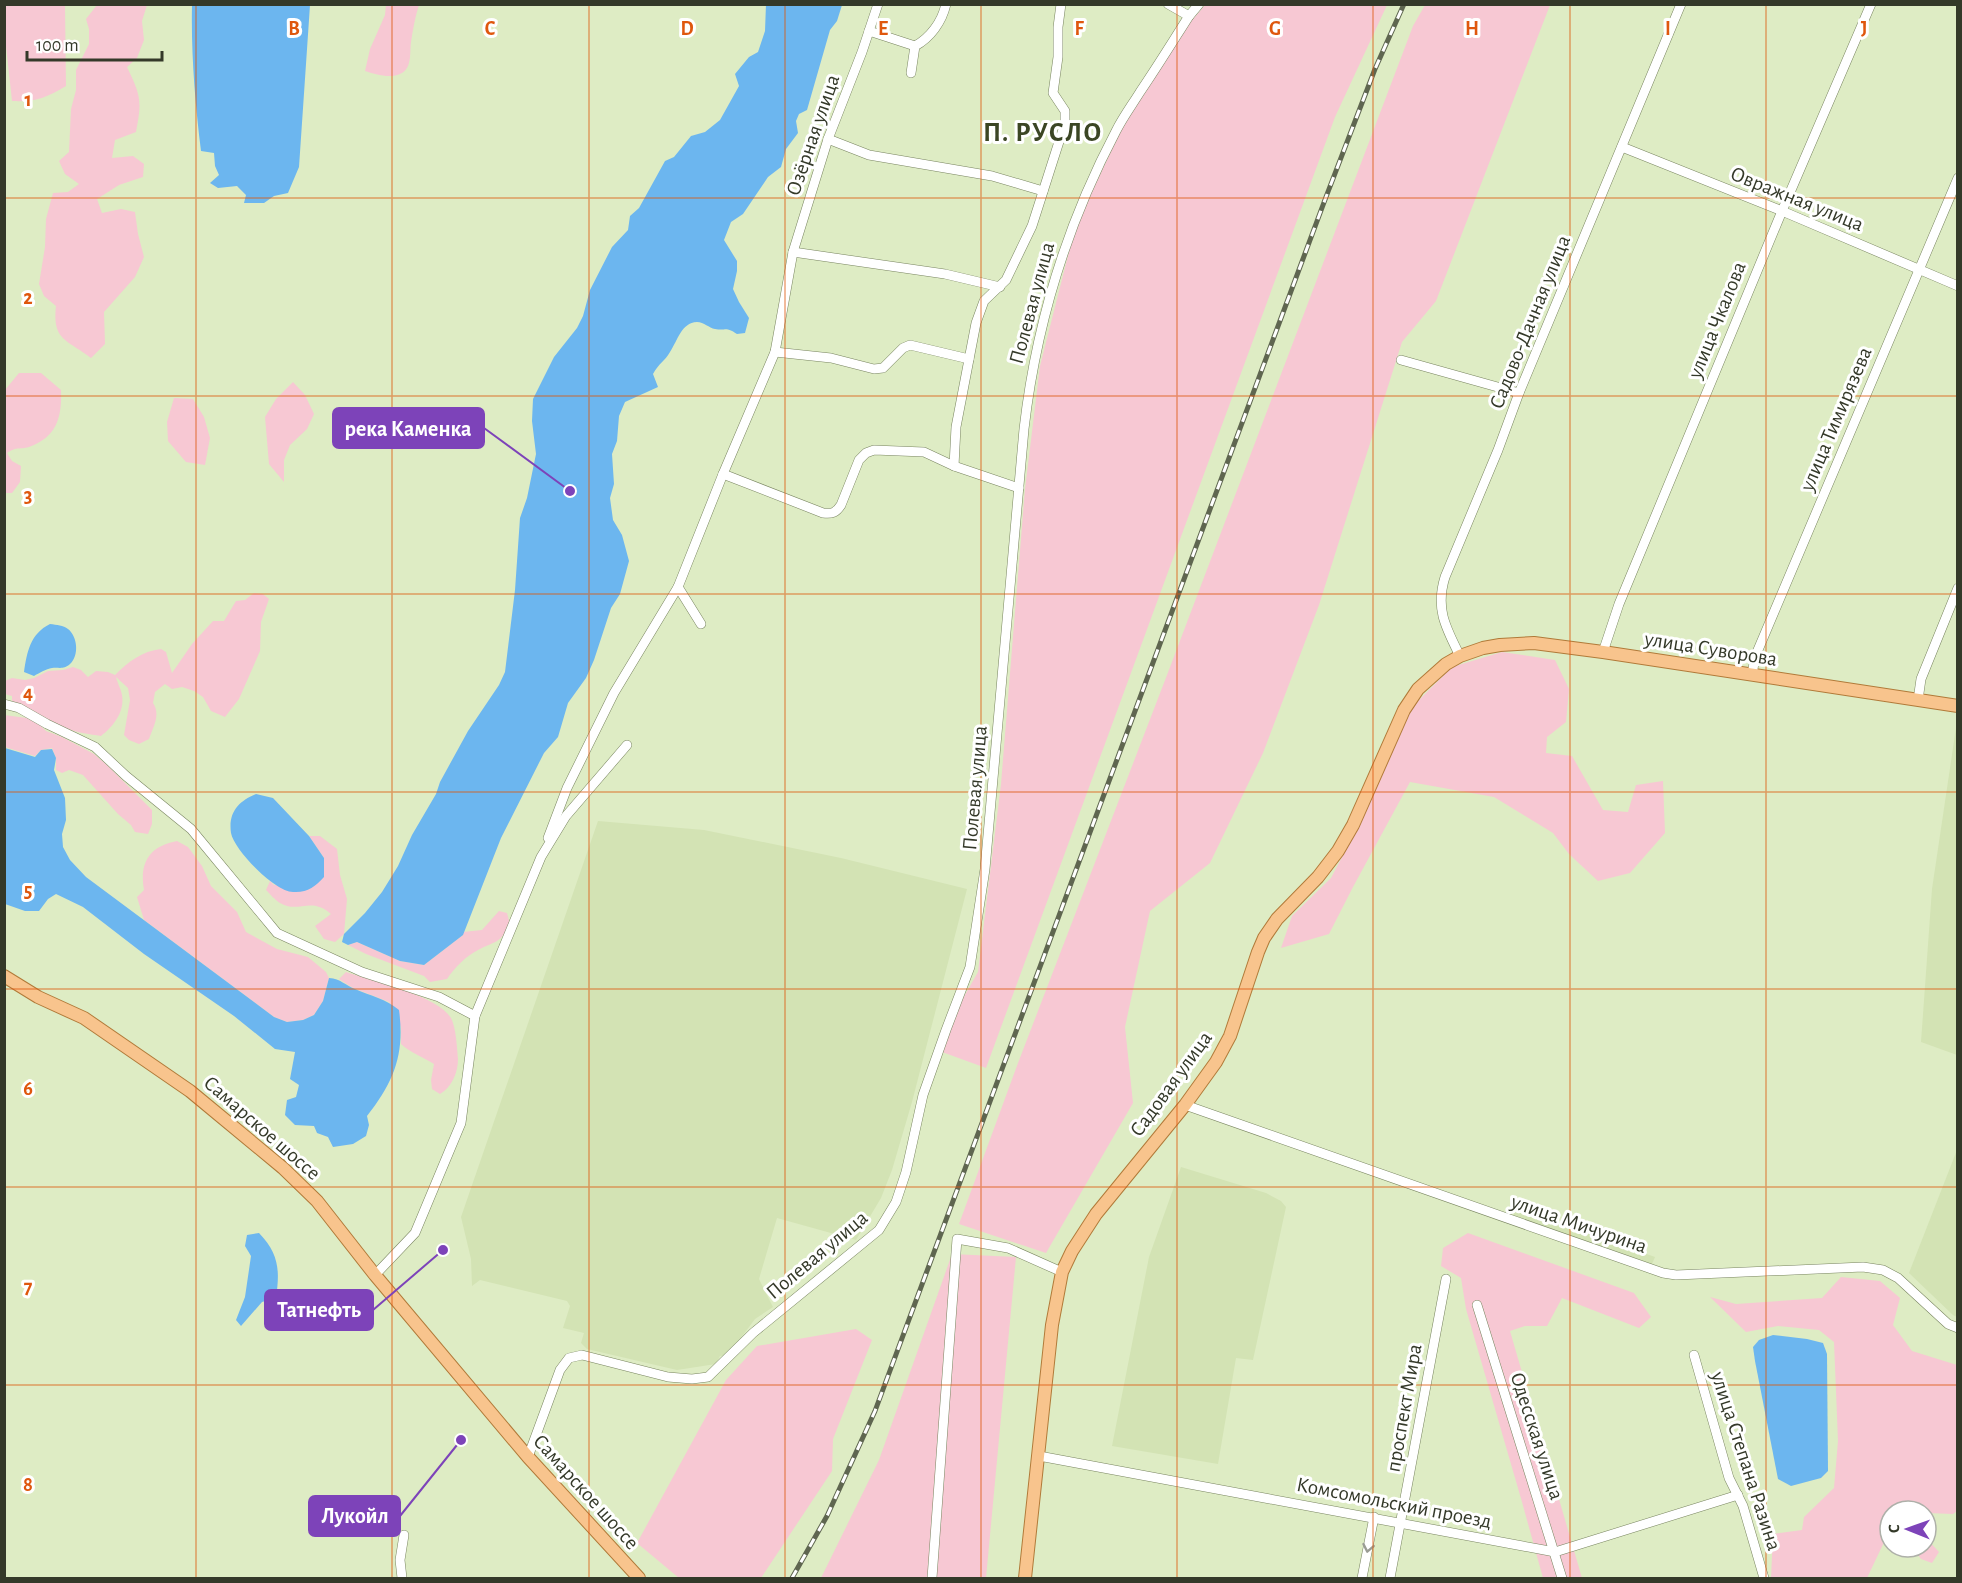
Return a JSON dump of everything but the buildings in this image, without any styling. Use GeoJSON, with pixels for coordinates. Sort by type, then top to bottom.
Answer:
{"type":"FeatureCollection","features":[{"type":"Feature","properties":{"kind":"main road","name":"улица Суворова"},"geometry":{"type":"LineString","coordinates":[[1460,656],[1500,645],[1534,643],[1958,706]]}},
{"type":"Feature","properties":{"kind":"main road","name":"Садовая улица"},"geometry":{"type":"LineString","coordinates":[[1025,1578],[1052,1325],[1062,1272],[1072,1251],[1096,1214],[1185,1105],[1216,1062],[1230,1036],[1264,938],[1277,919],[1318,877],[1338,851],[1353,825],[1404,710],[1430,677],[1460,656]]}},
{"type":"Feature","properties":{"kind":"main road","name":"Самарское шоссе"},"geometry":{"type":"LineString","coordinates":[[4,976],[38,997],[84,1018],[190,1091],[283,1168],[317,1202],[375,1275],[528,1457],[639,1578]]}},
{"type":"Feature","properties":{"kind":"street","name":"Озёрная улица"},"geometry":{"type":"LineString","coordinates":[[541,857],[567,788],[614,693],[678,587],[775,352],[793,252],[828,139],[878,4]]}},
{"type":"Feature","properties":{"kind":"street"},"geometry":{"type":"LineString","coordinates":[[869,31],[915,46],[927,40],[944,13],[946,4]]}},
{"type":"Feature","properties":{"kind":"street","name":"Полевая улица"},"geometry":{"type":"LineString","coordinates":[[954,466],[956,426],[976,323],[984,301],[1005,280],[1032,226],[1065,123],[1065,111],[1053,93],[1061,4]]}},
{"type":"Feature","properties":{"kind":"street"},"geometry":{"type":"LineString","coordinates":[[1168,4],[1189,16]]}},
{"type":"Feature","properties":{"kind":"street","name":"Полевая улица"},"geometry":{"type":"LineString","coordinates":[[528,1457],[560,1370],[568,1358],[582,1356],[668,1377],[692,1379],[708,1377],[753,1333],[879,1230],[896,1202],[906,1172],[923,1095],[970,967],[986,869],[1029,384],[1044,318],[1065,244],[1116,130],[1199,4]]}},
{"type":"Feature","properties":{"kind":"street","name":"Садово-Дачная улица"},"geometry":{"type":"LineString","coordinates":[[1460,656],[1442,619],[1442,586],[1519,393],[1681,4]]}},
{"type":"Feature","properties":{"kind":"street","name":"улица Чкалова"},"geometry":{"type":"LineString","coordinates":[[1604,652],[1619,604],[1782,211],[1871,4]]}},
{"type":"Feature","properties":{"kind":"street"},"geometry":{"type":"LineString","coordinates":[[911,73],[915,46]]}},
{"type":"Feature","properties":{"kind":"street"},"geometry":{"type":"LineString","coordinates":[[828,139],[869,155],[992,176],[1043,191]]}},
{"type":"Feature","properties":{"kind":"street","name":"Овражная улица"},"geometry":{"type":"LineString","coordinates":[[1622,147],[1782,211],[1958,286]]}},
{"type":"Feature","properties":{"kind":"street","name":"улица Тимирязева"},"geometry":{"type":"LineString","coordinates":[[1752,675],[1755,657],[1958,178]]}},
{"type":"Feature","properties":{"kind":"street"},"geometry":{"type":"LineString","coordinates":[[793,252],[945,274],[1000,287]]}},
{"type":"Feature","properties":{"kind":"street"},"geometry":{"type":"LineString","coordinates":[[775,352],[831,358],[874,369],[883,368],[903,348],[910,345],[969,360]]}},
{"type":"Feature","properties":{"kind":"street"},"geometry":{"type":"LineString","coordinates":[[1401,360],[1519,393]]}},
{"type":"Feature","properties":{"kind":"street"},"geometry":{"type":"LineString","coordinates":[[723,474],[830,514],[837,512],[841,505],[859,460],[866,453],[874,450],[924,452],[954,466],[1019,488]]}},
{"type":"Feature","properties":{"kind":"street"},"geometry":{"type":"LineString","coordinates":[[678,587],[701,624]]}},
{"type":"Feature","properties":{"kind":"street"},"geometry":{"type":"LineString","coordinates":[[1918,700],[1921,679],[1958,588]]}},
{"type":"Feature","properties":{"kind":"street"},"geometry":{"type":"LineString","coordinates":[[4,704],[19,708],[95,747],[126,776],[191,829],[277,933],[362,972],[439,998],[475,1016]]}},
{"type":"Feature","properties":{"kind":"street"},"geometry":{"type":"LineString","coordinates":[[375,1275],[415,1233],[461,1123],[475,1016],[541,857],[566,816],[627,745]]}},
{"type":"Feature","properties":{"kind":"street","name":"улица Мичурина"},"geometry":{"type":"LineString","coordinates":[[1185,1105],[1663,1273],[1676,1275],[1863,1267],[1882,1270],[1898,1278],[1948,1324],[1958,1328]]}},
{"type":"Feature","properties":{"kind":"street"},"geometry":{"type":"LineString","coordinates":[[932,1578],[957,1239],[1008,1248],[1062,1272]]}},
{"type":"Feature","properties":{"kind":"street","name":"проспект Мира"},"geometry":{"type":"LineString","coordinates":[[1390,1578],[1446,1279]]}},
{"type":"Feature","properties":{"kind":"street","name":"Одесская улица"},"geometry":{"type":"LineString","coordinates":[[1477,1305],[1562,1578]]}},
{"type":"Feature","properties":{"kind":"street","name":"улица Степана Разина"},"geometry":{"type":"LineString","coordinates":[[1694,1355],[1730,1478],[1743,1506],[1764,1578]]}},
{"type":"Feature","properties":{"kind":"street","name":"Комсомольский проезд"},"geometry":{"type":"LineString","coordinates":[[1039,1456],[1555,1552],[1738,1495]]}},
{"type":"Feature","properties":{"kind":"street"},"geometry":{"type":"LineString","coordinates":[[1362,1578],[1374,1517]]}},
{"type":"Feature","properties":{"kind":"street"},"geometry":{"type":"LineString","coordinates":[[402,1578],[400,1560],[404,1535]]}},
{"type":"Feature","properties":{"kind":"shaded area"},"geometry":{"type":"Polygon","coordinates":[[[4,5],[65,5],[66,86],[40,98],[12,101],[4,5]]]}},
{"type":"Feature","properties":{"kind":"shaded area"},"geometry":{"type":"Polygon","coordinates":[[[97,5],[147,5],[142,21],[144,40],[137,58],[127,67],[139,99],[136,132],[115,140],[112,158],[133,156],[144,164],[143,177],[119,185],[97,199],[102,213],[121,209],[135,212],[144,257],[135,277],[104,312],[105,344],[91,358],[59,333],[55,318],[56,306],[44,296],[39,284],[45,247],[46,219],[53,193],[68,192],[79,184],[65,174],[59,161],[69,152],[76,70],[89,44],[86,19],[97,5]]]}},
{"type":"Feature","properties":{"kind":"shaded area"},"geometry":{"type":"Polygon","coordinates":[[[386,5],[419,5],[413,28],[408,66],[405,71],[394,76],[365,71],[370,49],[385,15],[386,5]]]}},
{"type":"Feature","properties":{"kind":"shaded area"},"geometry":{"type":"Polygon","coordinates":[[[1205,5],[1387,5],[1335,117],[986,1068],[942,1052],[958,1007],[978,972],[1001,784],[1025,489],[1040,366],[1075,228],[1121,130],[1188,25],[1205,5]]]}},
{"type":"Feature","properties":{"kind":"shaded area"},"geometry":{"type":"Polygon","coordinates":[[[1425,5],[1550,5],[1436,301],[1402,342],[1319,605],[1263,753],[1210,863],[1150,911],[1125,1027],[1133,1103],[1046,1253],[959,1224],[1018,1063],[1413,26],[1425,5]]]}},
{"type":"Feature","properties":{"kind":"shaded area"},"geometry":{"type":"Polygon","coordinates":[[[19,373],[41,373],[61,390],[60,409],[56,425],[46,438],[29,447],[7,453],[12,461],[21,466],[20,482],[12,493],[5,493],[5,390],[19,373]]]}},
{"type":"Feature","properties":{"kind":"shaded area"},"geometry":{"type":"Polygon","coordinates":[[[293,382],[305,395],[314,414],[307,429],[290,445],[284,460],[284,482],[269,464],[265,417],[276,399],[293,382]]]}},
{"type":"Feature","properties":{"kind":"shaded area"},"geometry":{"type":"Polygon","coordinates":[[[174,398],[193,399],[204,417],[210,438],[205,465],[186,462],[168,441],[167,422],[174,398]]]}},
{"type":"Feature","properties":{"kind":"shaded area"},"geometry":{"type":"Polygon","coordinates":[[[254,593],[263,594],[269,599],[261,622],[260,651],[239,699],[225,717],[211,711],[203,697],[194,691],[182,687],[172,689],[165,684],[155,692],[153,703],[156,716],[149,739],[139,744],[124,735],[130,700],[128,688],[116,677],[122,695],[122,707],[114,724],[101,736],[76,732],[61,726],[12,701],[12,696],[5,694],[5,681],[12,678],[25,680],[48,671],[73,667],[81,670],[88,677],[96,671],[115,675],[136,658],[161,649],[166,652],[172,673],[192,644],[213,621],[224,621],[236,601],[245,600],[254,593]]]}},
{"type":"Feature","properties":{"kind":"shaded area"},"geometry":{"type":"Polygon","coordinates":[[[1502,652],[1555,660],[1569,689],[1566,722],[1547,737],[1546,753],[1572,756],[1603,810],[1628,812],[1636,785],[1663,781],[1665,833],[1630,873],[1598,881],[1569,854],[1553,833],[1494,797],[1410,782],[1329,934],[1281,948],[1292,916],[1331,878],[1358,827],[1413,706],[1452,667],[1502,652]]]}},
{"type":"Feature","properties":{"kind":"shaded area"},"geometry":{"type":"Polygon","coordinates":[[[4,715],[27,718],[46,731],[94,754],[152,810],[152,824],[148,834],[135,832],[83,775],[69,770],[62,773],[56,770],[56,758],[52,748],[41,750],[35,756],[5,747],[4,715]]]}},
{"type":"Feature","properties":{"kind":"shaded area"},"geometry":{"type":"Polygon","coordinates":[[[1957,721],[1957,1055],[1921,1042],[1932,889],[1957,721]]]}},
{"type":"Feature","properties":{"kind":"shaded area"},"geometry":{"type":"Polygon","coordinates":[[[598,821],[704,830],[841,858],[967,889],[912,1102],[892,1170],[881,1198],[856,1240],[777,1218],[759,1279],[773,1307],[755,1319],[728,1355],[720,1356],[716,1364],[677,1370],[587,1349],[581,1343],[584,1333],[563,1328],[570,1306],[567,1301],[480,1280],[472,1286],[471,1259],[461,1217],[598,821]]]}},
{"type":"Feature","properties":{"kind":"shaded area"},"geometry":{"type":"Polygon","coordinates":[[[309,836],[320,836],[337,849],[340,875],[347,899],[344,934],[335,942],[324,939],[315,926],[331,914],[317,906],[287,906],[278,902],[266,890],[270,881],[274,885],[324,877],[324,858],[309,836]]]}},
{"type":"Feature","properties":{"kind":"shaded area"},"geometry":{"type":"Polygon","coordinates":[[[177,841],[188,847],[202,866],[211,886],[237,912],[246,932],[277,949],[308,957],[326,972],[329,978],[323,1001],[314,1015],[303,1020],[287,1022],[274,1017],[144,920],[137,897],[144,890],[145,864],[153,851],[177,841]]]}},
{"type":"Feature","properties":{"kind":"shaded area"},"geometry":{"type":"Polygon","coordinates":[[[499,911],[507,913],[510,924],[503,935],[497,941],[469,956],[447,979],[430,982],[424,976],[348,945],[357,942],[400,961],[424,965],[463,935],[463,932],[482,930],[499,911]]]}},
{"type":"Feature","properties":{"kind":"shaded area"},"geometry":{"type":"Polygon","coordinates":[[[346,972],[387,984],[432,1002],[451,1018],[456,1038],[458,1064],[454,1079],[444,1091],[440,1094],[432,1089],[434,1064],[401,1044],[401,1027],[389,1002],[353,988],[339,979],[346,972]]]}},
{"type":"Feature","properties":{"kind":"shaded area"},"geometry":{"type":"Polygon","coordinates":[[[1957,1150],[1957,1317],[1909,1273],[1957,1150]]]}},
{"type":"Feature","properties":{"kind":"shaded area"},"geometry":{"type":"Polygon","coordinates":[[[1181,1167],[1266,1193],[1281,1201],[1286,1207],[1253,1360],[1236,1358],[1218,1464],[1112,1446],[1149,1257],[1181,1167]]]}},
{"type":"Feature","properties":{"kind":"shaded area"},"geometry":{"type":"Polygon","coordinates":[[[1516,1207],[1655,1257],[1652,1264],[1513,1215],[1516,1207]]]}},
{"type":"Feature","properties":{"kind":"shaded area"},"geometry":{"type":"Polygon","coordinates":[[[1468,1233],[1634,1293],[1651,1317],[1639,1328],[1562,1298],[1547,1326],[1525,1326],[1510,1331],[1582,1578],[1543,1578],[1466,1309],[1461,1278],[1441,1266],[1443,1248],[1468,1233]]]}},
{"type":"Feature","properties":{"kind":"shaded area"},"geometry":{"type":"Polygon","coordinates":[[[952,1254],[1016,1257],[986,1578],[821,1578],[879,1460],[952,1254]]]}},
{"type":"Feature","properties":{"kind":"shaded area"},"geometry":{"type":"Polygon","coordinates":[[[1841,1277],[1880,1281],[1900,1298],[1893,1325],[1912,1351],[1957,1365],[1957,1511],[1953,1514],[1938,1513],[1938,1499],[1878,1499],[1878,1555],[1867,1578],[1771,1578],[1773,1534],[1802,1530],[1804,1517],[1834,1488],[1838,1441],[1834,1342],[1819,1330],[1778,1326],[1746,1332],[1710,1297],[1736,1304],[1822,1298],[1841,1277]]]}},
{"type":"Feature","properties":{"kind":"shaded area"},"geometry":{"type":"Polygon","coordinates":[[[856,1329],[872,1340],[833,1439],[832,1471],[761,1578],[679,1578],[637,1543],[726,1380],[757,1346],[856,1329]]]}},
{"type":"Feature","properties":{"kind":"shaded area"},"geometry":{"type":"Polygon","coordinates":[[[1921,1559],[1935,1559],[1932,1563],[1921,1559]]]}},
{"type":"Feature","properties":{"kind":"water"},"geometry":{"type":"Polygon","coordinates":[[[766,4],[842,5],[837,21],[830,30],[807,110],[799,114],[796,121],[798,133],[786,149],[781,167],[768,177],[743,214],[731,222],[724,240],[737,261],[733,289],[749,318],[745,333],[737,334],[728,329],[715,329],[700,322],[687,325],[653,374],[658,387],[625,402],[619,416],[617,441],[612,454],[614,484],[610,498],[613,520],[622,535],[629,561],[620,594],[611,608],[586,678],[568,703],[558,737],[544,753],[501,838],[463,935],[424,965],[400,961],[357,942],[348,945],[342,942],[344,934],[382,892],[398,866],[412,835],[468,731],[499,685],[505,672],[515,590],[520,518],[527,498],[536,454],[532,421],[533,399],[554,357],[577,328],[590,290],[612,247],[628,230],[630,216],[639,208],[665,161],[674,157],[691,136],[705,132],[720,120],[739,86],[735,74],[749,57],[758,52],[765,31],[766,4]]]}},
{"type":"Feature","properties":{"kind":"water"},"geometry":{"type":"Polygon","coordinates":[[[192,5],[310,5],[299,167],[288,193],[274,196],[264,203],[244,203],[246,195],[237,186],[218,188],[210,183],[219,175],[215,166],[214,153],[201,151],[194,78],[192,5]]]}},
{"type":"Feature","properties":{"kind":"water"},"geometry":{"type":"Polygon","coordinates":[[[50,624],[60,625],[71,632],[76,646],[73,661],[65,667],[43,671],[34,676],[24,672],[28,651],[34,638],[50,624]]]}},
{"type":"Feature","properties":{"kind":"water"},"geometry":{"type":"Polygon","coordinates":[[[5,748],[35,757],[41,750],[52,749],[56,758],[54,770],[65,798],[66,820],[62,834],[63,847],[70,860],[86,877],[274,1017],[287,1022],[303,1020],[314,1015],[323,1001],[329,978],[384,1000],[399,1010],[399,1054],[391,1079],[367,1116],[369,1125],[366,1136],[353,1144],[333,1147],[328,1137],[317,1133],[314,1126],[295,1125],[285,1115],[287,1100],[296,1097],[299,1085],[290,1079],[295,1052],[275,1049],[234,1016],[144,954],[83,907],[56,894],[48,899],[39,911],[25,911],[5,904],[5,748]]]}},
{"type":"Feature","properties":{"kind":"water"},"geometry":{"type":"Polygon","coordinates":[[[256,794],[273,798],[309,836],[324,858],[324,877],[310,889],[293,892],[276,885],[256,869],[239,849],[231,833],[231,819],[236,808],[244,800],[256,794]]]}},
{"type":"Feature","properties":{"kind":"water"},"geometry":{"type":"Polygon","coordinates":[[[259,1233],[274,1255],[278,1271],[276,1298],[262,1302],[241,1326],[236,1320],[245,1297],[251,1256],[245,1246],[247,1235],[259,1233]]]}},
{"type":"Feature","properties":{"kind":"water"},"geometry":{"type":"Polygon","coordinates":[[[1773,1335],[1823,1343],[1827,1354],[1828,1471],[1821,1478],[1791,1486],[1778,1479],[1753,1347],[1759,1340],[1773,1335]]]}},
{"type":"Feature","properties":{"kind":"railway"},"geometry":{"type":"LineString","coordinates":[[792,1578],[827,1516],[875,1411],[1326,197],[1375,69],[1404,4]]}},
{"type":"Feature","properties":{"kind":"place","name":"река Каменка"},"geometry":{"type":"Point","coordinates":[570,491]}},
{"type":"Feature","properties":{"kind":"place","name":"Татнефть"},"geometry":{"type":"Point","coordinates":[443,1250]}},
{"type":"Feature","properties":{"kind":"place","name":"Лукойл"},"geometry":{"type":"Point","coordinates":[461,1440]}},
{"type":"Feature","properties":{"kind":"district","name":"П. РУСЛО"},"geometry":{"type":"Point","coordinates":[1043,132]}}]}
